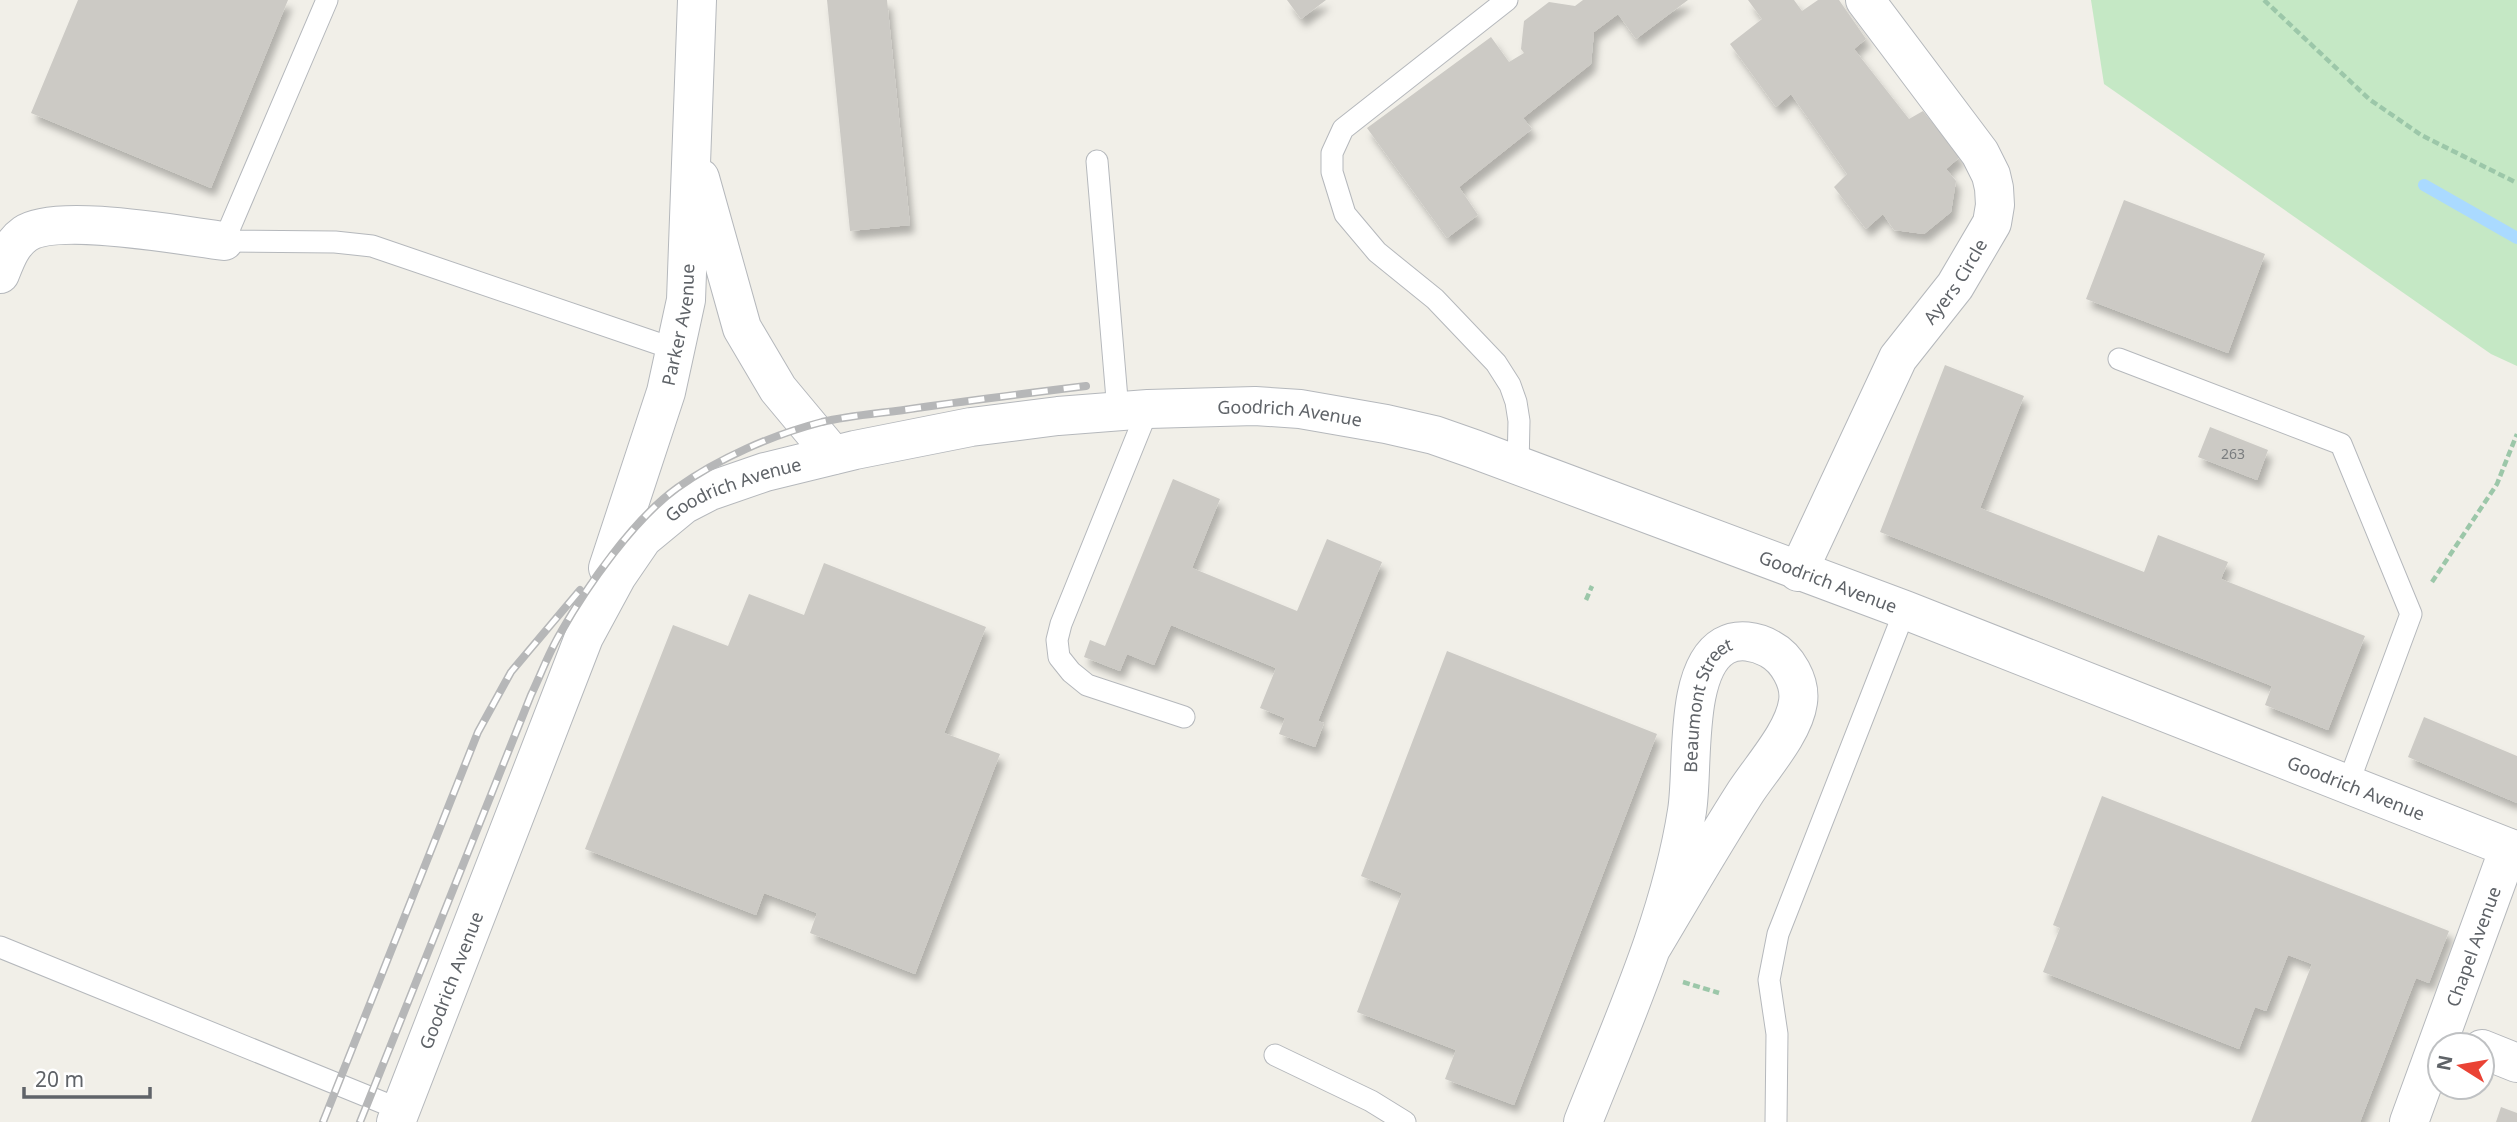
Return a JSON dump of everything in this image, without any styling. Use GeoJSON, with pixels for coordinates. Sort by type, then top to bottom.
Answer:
{"type":"FeatureCollection","features":[{"type":"Feature","properties":{"kind":"street","name":"Parker Avenue"},"geometry":{"type":"LineString","coordinates":[[584,636],[656,429],[677,350],[686,300],[697,0]]}},
{"type":"Feature","properties":{"kind":"street","name":"Ayers Circle"},"geometry":{"type":"LineString","coordinates":[[1798,572],[1898,358],[1955,286],[1992,223],[1995,205],[1991,175],[1980,153],[1865,0]]}},
{"type":"Feature","properties":{"kind":"street"},"geometry":{"type":"LineString","coordinates":[[693,151],[742,328],[778,388],[833,456]]}},
{"type":"Feature","properties":{"kind":"street"},"geometry":{"type":"LineString","coordinates":[[0,274],[10,248],[26,233],[52,225],[91,225],[224,241]]}},
{"type":"Feature","properties":{"kind":"street","name":"Goodrich Avenue"},"geometry":{"type":"LineString","coordinates":[[398,1116],[584,636],[629,555],[643,538],[683,505],[710,491],[765,472],[971,427],[1133,410],[1255,406],[1345,416],[1434,435],[1905,610],[2513,849]]}},
{"type":"Feature","properties":{"kind":"street","name":"Beaumont Street"},"geometry":{"type":"LineString","coordinates":[[1584,1122],[1652,947],[1676,862],[1687,811],[1692,730],[1703,673],[1710,658],[1733,642],[1747,641],[1770,649],[1784,661],[1798,687],[1799,700],[1794,719],[1745,793],[1652,947]]}},
{"type":"Feature","properties":{"kind":"street","name":"Chapel Avenue"},"geometry":{"type":"LineString","coordinates":[[2460,1031],[2513,849]]}},
{"type":"Feature","properties":{"kind":"street"},"geometry":{"type":"LineString","coordinates":[[2496,1055],[2517,1063]]}},
{"type":"Feature","properties":{"kind":"street","name":"Chapel Avenue"},"geometry":{"type":"LineString","coordinates":[[2409,1122],[2426,1093]]}},
{"type":"Feature","properties":{"kind":"lane"},"geometry":{"type":"LineString","coordinates":[[327,0],[224,241],[335,242],[372,246],[677,350]]}},
{"type":"Feature","properties":{"kind":"lane"},"geometry":{"type":"LineString","coordinates":[[1507,0],[1343,130],[1332,153],[1332,172],[1345,214],[1357,231],[1377,252],[1436,299],[1496,363],[1510,385],[1519,421],[1518,467]]}},
{"type":"Feature","properties":{"kind":"lane"},"geometry":{"type":"LineString","coordinates":[[1097,161],[1133,410],[1061,624],[1057,640],[1059,657],[1071,672],[1087,685],[1184,717]]}},
{"type":"Feature","properties":{"kind":"lane"},"geometry":{"type":"LineString","coordinates":[[2119,359],[2340,444],[2411,614],[2348,784]]}},
{"type":"Feature","properties":{"kind":"lane"},"geometry":{"type":"LineString","coordinates":[[1776,1122],[1777,1034],[1769,980],[1778,934],[1905,610]]}},
{"type":"Feature","properties":{"kind":"lane"},"geometry":{"type":"LineString","coordinates":[[0,947],[398,1116]]}},
{"type":"Feature","properties":{"kind":"lane"},"geometry":{"type":"LineString","coordinates":[[1275,1055],[1371,1101],[1405,1122]]}},
{"type":"Feature","properties":{"kind":"path"},"geometry":{"type":"LineString","coordinates":[[2264,0],[2369,99],[2421,135],[2517,184]]}},
{"type":"Feature","properties":{"kind":"path"},"geometry":{"type":"LineString","coordinates":[[2411,614],[2497,484],[2517,435]]}},
{"type":"Feature","properties":{"kind":"path"},"geometry":{"type":"LineString","coordinates":[[1586,600],[1592,586]]}},
{"type":"Feature","properties":{"kind":"path"},"geometry":{"type":"LineString","coordinates":[[1682,982],[1718,993]]}},
{"type":"Feature","properties":{"kind":"green space"},"geometry":{"type":"Polygon","coordinates":[[[2091,0],[2517,0],[2517,366],[2491,354],[2104,84],[2091,0]]]}},
{"type":"Feature","properties":{"kind":"building"},"geometry":{"type":"Polygon","coordinates":[[[78,0],[288,0],[211,188],[31,113],[78,0]]]}},
{"type":"Feature","properties":{"kind":"building"},"geometry":{"type":"Polygon","coordinates":[[[827,0],[887,0],[910,225],[850,231],[827,0]]]}},
{"type":"Feature","properties":{"kind":"building"},"geometry":{"type":"Polygon","coordinates":[[[1287,0],[1326,0],[1301,19],[1287,0]]]}},
{"type":"Feature","properties":{"kind":"building"},"geometry":{"type":"Polygon","coordinates":[[[1583,0],[1688,0],[1636,39],[1618,14],[1594,32],[1591,64],[1523,118],[1532,129],[1459,187],[1478,215],[1447,238],[1367,128],[1491,37],[1509,62],[1524,53],[1521,49],[1524,21],[1549,2],[1575,6],[1583,0]]]}},
{"type":"Feature","properties":{"kind":"building"},"geometry":{"type":"Polygon","coordinates":[[[1748,0],[1794,0],[1802,11],[1818,0],[1839,0],[1866,39],[1854,49],[1909,119],[1923,111],[1960,157],[1946,169],[1956,181],[1951,212],[1924,234],[1894,230],[1883,214],[1866,229],[1834,187],[1847,174],[1791,94],[1776,107],[1730,44],[1762,19],[1748,0]]]}},
{"type":"Feature","properties":{"kind":"building"},"geometry":{"type":"Polygon","coordinates":[[[2124,200],[2265,254],[2228,353],[2086,299],[2124,200]]]}},
{"type":"Feature","properties":{"kind":"building"},"geometry":{"type":"Polygon","coordinates":[[[1945,365],[2024,396],[1980,508],[2144,572],[2158,535],[2228,562],[2221,579],[2365,636],[2328,730],[2265,705],[2272,686],[1880,532],[1945,365]]]}},
{"type":"Feature","properties":{"kind":"building"},"geometry":{"type":"Polygon","coordinates":[[[2210,427],[2268,450],[2257,480],[2198,457],[2210,427]]]}},
{"type":"Feature","properties":{"kind":"building"},"geometry":{"type":"Polygon","coordinates":[[[1173,479],[1220,499],[1192,568],[1297,611],[1327,539],[1382,562],[1318,721],[1324,723],[1315,747],[1279,734],[1285,718],[1260,708],[1276,668],[1171,625],[1154,665],[1127,654],[1120,671],[1084,657],[1090,640],[1105,646],[1173,479]]]}},
{"type":"Feature","properties":{"kind":"building"},"geometry":{"type":"Polygon","coordinates":[[[824,563],[986,627],[944,733],[1000,754],[915,974],[810,933],[817,913],[764,893],[756,915],[585,849],[673,625],[728,646],[749,594],[804,615],[824,563]]]}},
{"type":"Feature","properties":{"kind":"building"},"geometry":{"type":"Polygon","coordinates":[[[1447,651],[1657,734],[1514,1105],[1445,1079],[1456,1050],[1357,1012],[1402,893],[1361,876],[1447,651]]]}},
{"type":"Feature","properties":{"kind":"building"},"geometry":{"type":"Polygon","coordinates":[[[2424,717],[2517,756],[2517,803],[2408,757],[2424,717]]]}},
{"type":"Feature","properties":{"kind":"building"},"geometry":{"type":"Polygon","coordinates":[[[2102,796],[2449,931],[2429,983],[2416,978],[2360,1122],[2251,1122],[2312,964],[2288,955],[2266,1011],[2255,1007],[2239,1049],[2043,972],[2060,928],[2053,925],[2102,796]]]}},
{"type":"Feature","properties":{"kind":"building"},"geometry":{"type":"Polygon","coordinates":[[[2501,1107],[2517,1113],[2517,1122],[2496,1122],[2501,1107]]]}},
{"type":"Feature","properties":{"kind":"waterway"},"geometry":{"type":"LineString","coordinates":[[2424,185],[2517,238]]}},
{"type":"Feature","properties":{"kind":"railway"},"geometry":{"type":"LineString","coordinates":[[360,1122],[549,655],[598,574],[644,517],[677,488],[710,467],[765,441],[803,427],[857,416],[1086,386]]}},
{"type":"Feature","properties":{"kind":"railway"},"geometry":{"type":"LineString","coordinates":[[323,1122],[478,732],[511,672],[580,590]]}}]}
